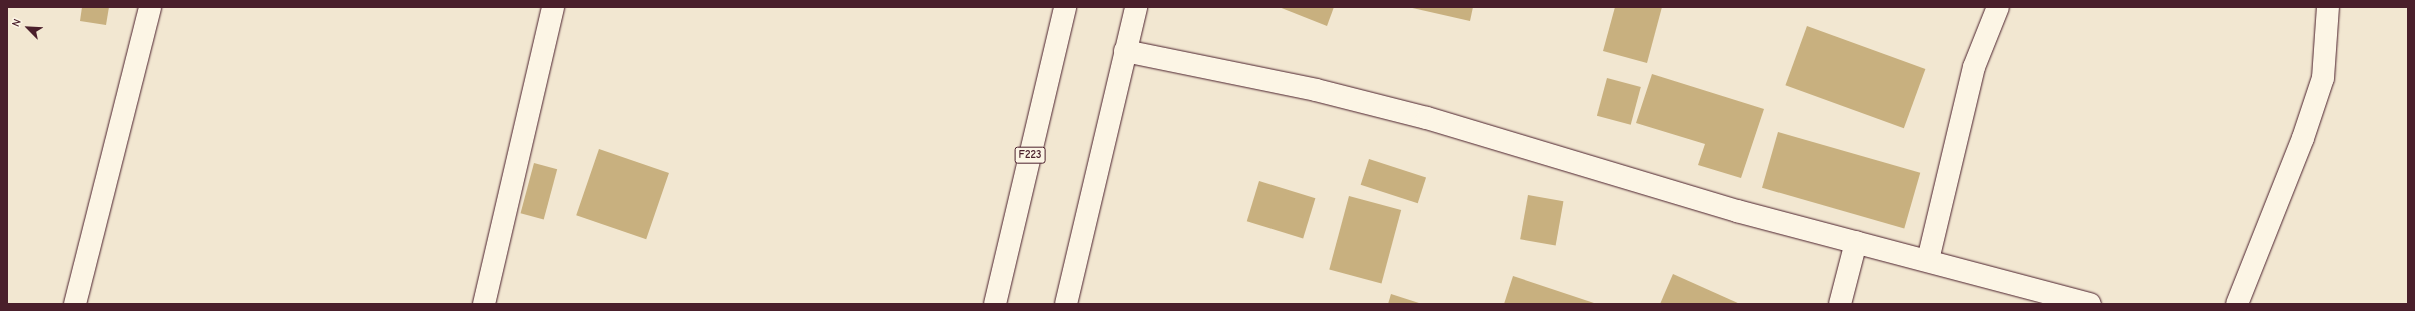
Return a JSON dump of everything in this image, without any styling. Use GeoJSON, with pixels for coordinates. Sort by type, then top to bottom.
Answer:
{"type":"FeatureCollection","features":[{"type":"Feature","properties":{"kind":"street"},"geometry":{"type":"LineString","coordinates":[[75,304],[150,7]]}},
{"type":"Feature","properties":{"kind":"street"},"geometry":{"type":"LineString","coordinates":[[485,304],[553,7]]}},
{"type":"Feature","properties":{"kind":"street","name":"F223"},"geometry":{"type":"LineString","coordinates":[[995,304],[1065,7]]}},
{"type":"Feature","properties":{"kind":"street"},"geometry":{"type":"LineString","coordinates":[[1066,304],[1136,7]]}},
{"type":"Feature","properties":{"kind":"street"},"geometry":{"type":"LineString","coordinates":[[1928,260],[1974,67],[1998,7]]}},
{"type":"Feature","properties":{"kind":"street"},"geometry":{"type":"LineString","coordinates":[[2237,304],[2304,138],[2323,78],[2328,7]]}},
{"type":"Feature","properties":{"kind":"street"},"geometry":{"type":"LineString","coordinates":[[1125,51],[1178,59],[1390,108],[1618,177],[1856,242],[1928,260],[1972,275],[2090,304]]}},
{"type":"Feature","properties":{"kind":"street"},"geometry":{"type":"LineString","coordinates":[[1840,304],[1856,242]]}},
{"type":"Feature","properties":{"kind":"building"},"geometry":{"type":"Polygon","coordinates":[[[82,7],[109,7],[106,25],[80,21],[82,7]]]}},
{"type":"Feature","properties":{"kind":"building"},"geometry":{"type":"Polygon","coordinates":[[[1279,7],[1334,7],[1327,26],[1279,7]]]}},
{"type":"Feature","properties":{"kind":"building"},"geometry":{"type":"Polygon","coordinates":[[[1408,7],[1473,7],[1470,21],[1408,7]]]}},
{"type":"Feature","properties":{"kind":"building"},"geometry":{"type":"Polygon","coordinates":[[[1615,7],[1662,7],[1647,63],[1603,51],[1615,7]]]}},
{"type":"Feature","properties":{"kind":"building"},"geometry":{"type":"Polygon","coordinates":[[[1807,26],[1925,69],[1904,128],[1785,85],[1807,26]]]}},
{"type":"Feature","properties":{"kind":"building"},"geometry":{"type":"Polygon","coordinates":[[[1652,74],[1764,109],[1741,178],[1698,165],[1705,144],[1636,123],[1652,74]]]}},
{"type":"Feature","properties":{"kind":"building"},"geometry":{"type":"Polygon","coordinates":[[[1607,78],[1641,87],[1631,125],[1597,116],[1607,78]]]}},
{"type":"Feature","properties":{"kind":"building"},"geometry":{"type":"Polygon","coordinates":[[[1778,132],[1920,173],[1904,229],[1762,188],[1778,132]]]}},
{"type":"Feature","properties":{"kind":"building"},"geometry":{"type":"Polygon","coordinates":[[[599,149],[669,173],[646,239],[576,215],[599,149]]]}},
{"type":"Feature","properties":{"kind":"building"},"geometry":{"type":"Polygon","coordinates":[[[1369,159],[1426,178],[1418,203],[1361,185],[1369,159]]]}},
{"type":"Feature","properties":{"kind":"building"},"geometry":{"type":"Polygon","coordinates":[[[534,163],[557,169],[544,219],[521,213],[534,163]]]}},
{"type":"Feature","properties":{"kind":"building"},"geometry":{"type":"Polygon","coordinates":[[[1259,181],[1315,198],[1303,238],[1247,221],[1259,181]]]}},
{"type":"Feature","properties":{"kind":"building"},"geometry":{"type":"Polygon","coordinates":[[[1528,195],[1563,201],[1556,246],[1520,239],[1528,195]]]}},
{"type":"Feature","properties":{"kind":"building"},"geometry":{"type":"Polygon","coordinates":[[[1349,196],[1401,210],[1381,283],[1329,269],[1349,196]]]}},
{"type":"Feature","properties":{"kind":"building"},"geometry":{"type":"Polygon","coordinates":[[[1673,274],[1740,304],[1660,304],[1673,274]]]}},
{"type":"Feature","properties":{"kind":"building"},"geometry":{"type":"Polygon","coordinates":[[[1513,276],[1597,304],[1504,304],[1513,276]]]}},
{"type":"Feature","properties":{"kind":"building"},"geometry":{"type":"Polygon","coordinates":[[[1391,294],[1419,303],[1388,304],[1391,294]]]}}]}
